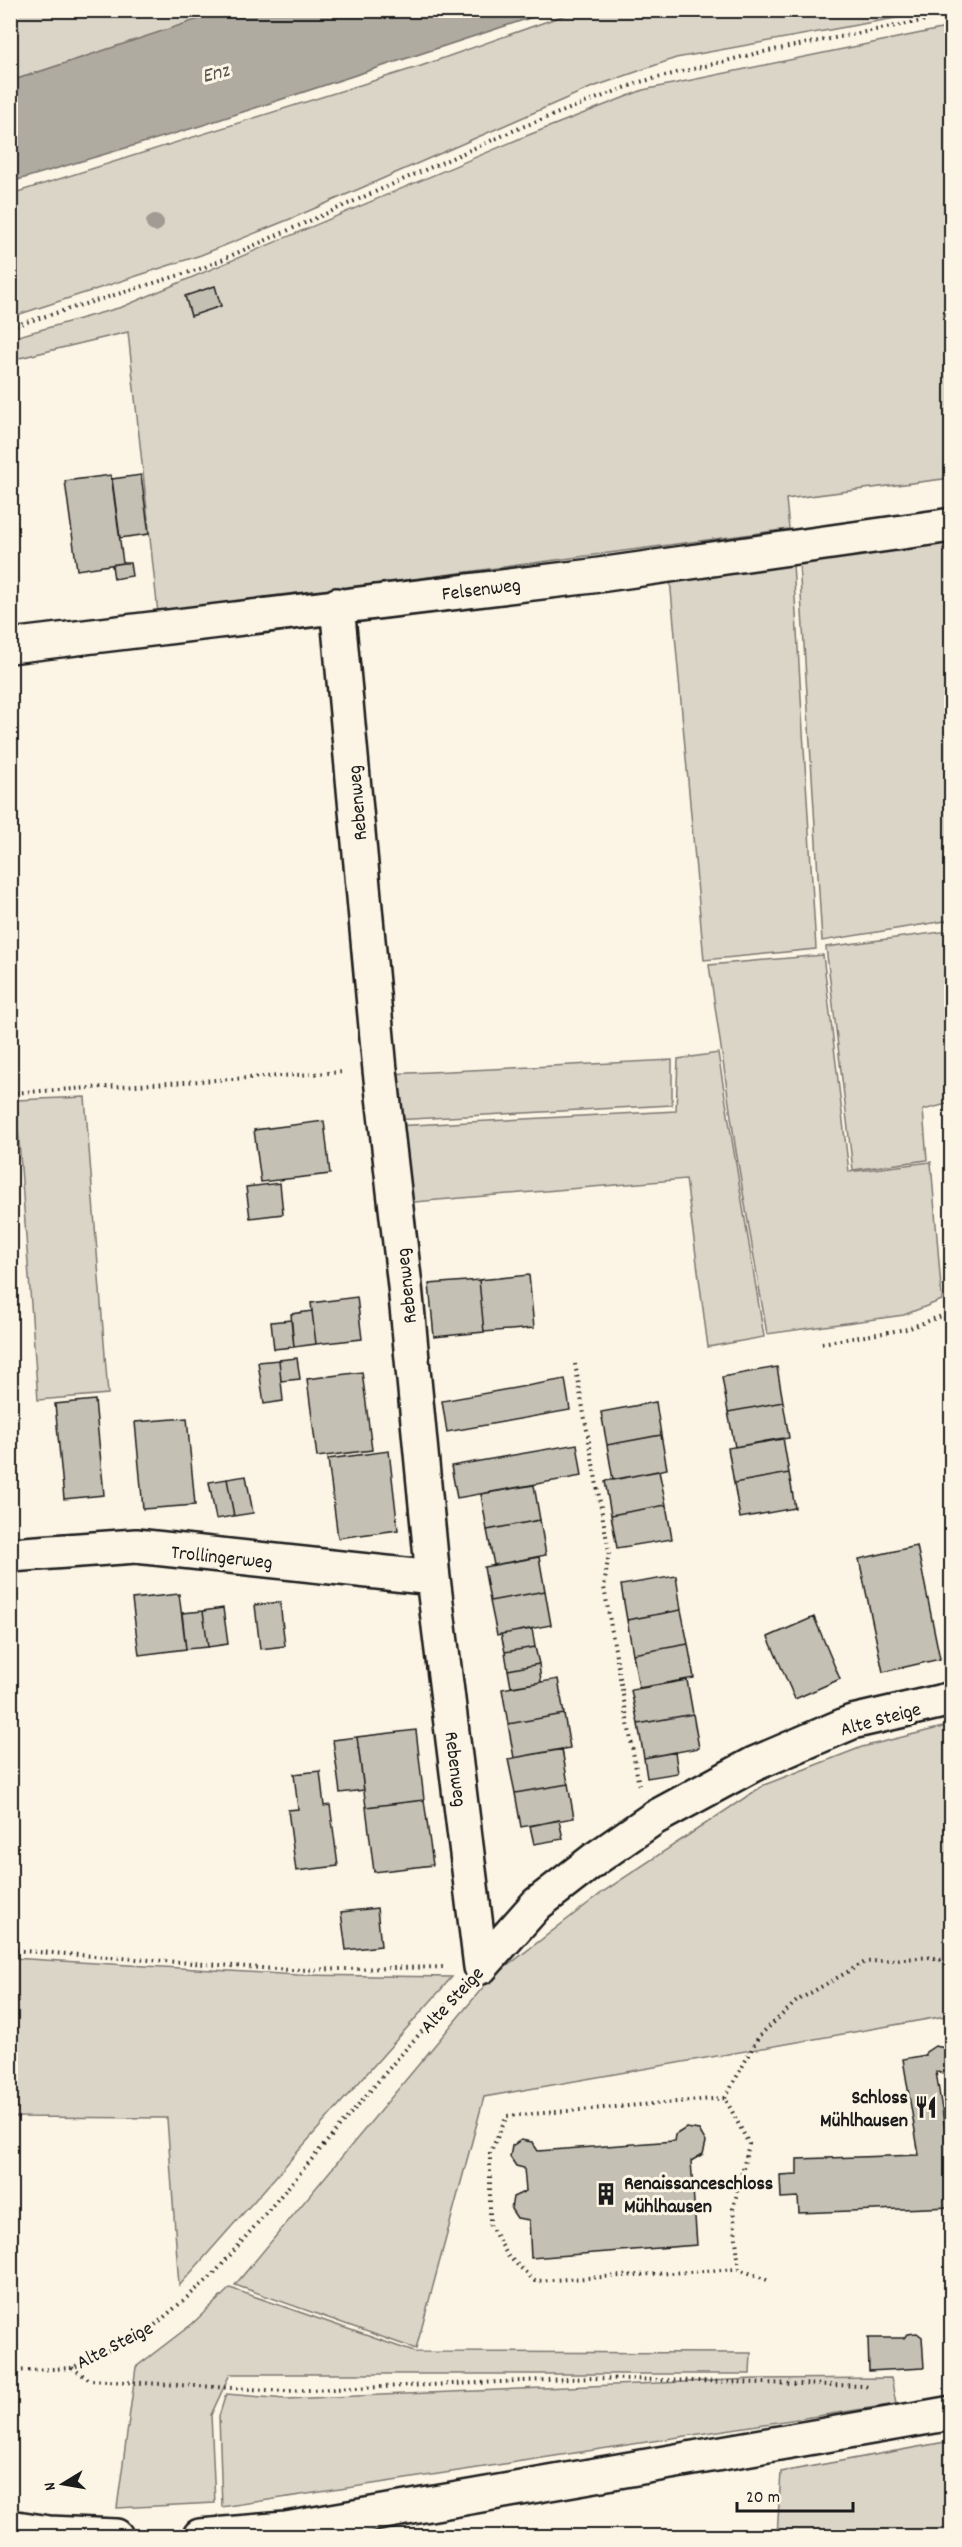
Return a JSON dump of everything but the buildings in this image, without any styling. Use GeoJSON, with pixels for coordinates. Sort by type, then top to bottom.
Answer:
{"type":"FeatureCollection","features":[{"type":"Feature","properties":{"kind":"street","name":"Felsenweg"},"geometry":{"type":"LineString","coordinates":[[10,646],[592,576],[951,525]]}},
{"type":"Feature","properties":{"kind":"street","name":"Rebenweg"},"geometry":{"type":"LineString","coordinates":[[337,605],[381,1070],[405,1286],[433,1578],[481,1966]]}},
{"type":"Feature","properties":{"kind":"street","name":"Trollingerweg"},"geometry":{"type":"LineString","coordinates":[[10,1555],[136,1546],[433,1578]]}},
{"type":"Feature","properties":{"kind":"street","name":"Alte Steige"},"geometry":{"type":"LineString","coordinates":[[481,1966],[537,1904],[595,1859],[654,1818],[754,1764],[852,1722],[951,1699]]}},
{"type":"Feature","properties":{"kind":"street"},"geometry":{"type":"LineString","coordinates":[[200,2536],[286,2529],[943,2414]]}},
{"type":"Feature","properties":{"kind":"street"},"geometry":{"type":"LineString","coordinates":[[10,2527],[49,2533],[116,2536]]}},
{"type":"Feature","properties":{"kind":"path"},"geometry":{"type":"LineString","coordinates":[[10,327],[203,268],[522,127],[640,82],[758,53],[951,15]]}},
{"type":"Feature","properties":{"kind":"path"},"geometry":{"type":"LineString","coordinates":[[10,1093],[381,1070]]}},
{"type":"Feature","properties":{"kind":"path"},"geometry":{"type":"LineString","coordinates":[[822,1343],[907,1329],[951,1312]]}},
{"type":"Feature","properties":{"kind":"path"},"geometry":{"type":"LineString","coordinates":[[575,1364],[609,1552],[604,1587],[639,1788]]}},
{"type":"Feature","properties":{"kind":"path"},"geometry":{"type":"LineString","coordinates":[[10,1950],[290,1970],[481,1966]]}},
{"type":"Feature","properties":{"kind":"path"},"geometry":{"type":"LineString","coordinates":[[725,2098],[759,2036],[798,2000],[865,1962],[931,1957],[951,1963]]}},
{"type":"Feature","properties":{"kind":"path","name":"Alte Steige"},"geometry":{"type":"LineString","coordinates":[[10,2371],[72,2368],[148,2331],[214,2274],[404,2051],[481,1966]]}},
{"type":"Feature","properties":{"kind":"path"},"geometry":{"type":"LineString","coordinates":[[725,2098],[749,2144],[733,2209],[739,2269]]}},
{"type":"Feature","properties":{"kind":"path"},"geometry":{"type":"LineString","coordinates":[[725,2098],[507,2116],[490,2153],[489,2225],[508,2256],[535,2281],[739,2269],[770,2281]]}},
{"type":"Feature","properties":{"kind":"path"},"geometry":{"type":"LineString","coordinates":[[72,2368],[90,2380],[286,2391],[593,2378],[865,2386],[875,2391]]}},
{"type":"Feature","properties":{"kind":"shaded area"},"geometry":{"type":"Polygon","coordinates":[[[10,11],[226,11],[11,81],[10,11]]]}},
{"type":"Feature","properties":{"kind":"shaded area"},"geometry":{"type":"Polygon","coordinates":[[[576,11],[934,11],[676,58],[590,88],[295,217],[201,255],[11,317],[11,194],[421,66],[576,11]]]}},
{"type":"Feature","properties":{"kind":"shaded area"},"geometry":{"type":"Polygon","coordinates":[[[951,27],[951,478],[786,499],[789,529],[158,613],[128,332],[11,360],[11,338],[122,307],[521,138],[643,90],[951,27]]]}},
{"type":"Feature","properties":{"kind":"shaded area"},"geometry":{"type":"Polygon","coordinates":[[[951,540],[951,920],[822,941],[799,562],[951,540]]]}},
{"type":"Feature","properties":{"kind":"shaded area"},"geometry":{"type":"Polygon","coordinates":[[[793,564],[816,949],[704,960],[670,579],[793,564]]]}},
{"type":"Feature","properties":{"kind":"shaded area"},"geometry":{"type":"Polygon","coordinates":[[[949,931],[952,964],[951,1103],[923,1110],[927,1160],[853,1170],[826,947],[949,931]]]}},
{"type":"Feature","properties":{"kind":"shaded area"},"geometry":{"type":"Polygon","coordinates":[[[823,955],[849,1172],[931,1162],[942,1300],[904,1315],[767,1334],[736,1151],[709,965],[823,955]]]}},
{"type":"Feature","properties":{"kind":"shaded area"},"geometry":{"type":"Polygon","coordinates":[[[718,1053],[764,1337],[708,1347],[686,1179],[403,1203],[394,1126],[676,1111],[678,1059],[718,1053]]]}},
{"type":"Feature","properties":{"kind":"shaded area"},"geometry":{"type":"Polygon","coordinates":[[[672,1060],[672,1105],[394,1120],[389,1074],[672,1060]]]}},
{"type":"Feature","properties":{"kind":"shaded area"},"geometry":{"type":"Polygon","coordinates":[[[85,1097],[108,1394],[38,1400],[16,1100],[85,1097]]]}},
{"type":"Feature","properties":{"kind":"shaded area"},"geometry":{"type":"Polygon","coordinates":[[[951,1725],[951,2015],[484,2097],[416,2349],[235,2285],[489,1980],[604,1891],[764,1785],[862,1747],[951,1725]]]}},
{"type":"Feature","properties":{"kind":"shaded area"},"geometry":{"type":"Polygon","coordinates":[[[11,1958],[298,1975],[452,1977],[179,2286],[167,2118],[11,2117],[11,1958]]]}},
{"type":"Feature","properties":{"kind":"shaded area"},"geometry":{"type":"Polygon","coordinates":[[[230,2288],[414,2352],[751,2353],[750,2374],[230,2374],[211,2415],[215,2503],[117,2508],[136,2367],[192,2324],[230,2288]]]}},
{"type":"Feature","properties":{"kind":"shaded area"},"geometry":{"type":"Polygon","coordinates":[[[891,2378],[896,2404],[222,2507],[219,2416],[226,2394],[286,2399],[754,2379],[891,2378]]]}},
{"type":"Feature","properties":{"kind":"shaded area"},"geometry":{"type":"Polygon","coordinates":[[[951,2441],[951,2536],[777,2536],[781,2472],[951,2441]]]}},
{"type":"Feature","properties":{"kind":"water","name":"Enz"},"geometry":{"type":"Polygon","coordinates":[[[226,10],[551,11],[200,126],[11,182],[11,81],[226,10]]]}},
{"type":"Feature","properties":{"kind":"place","name":"Schloss Mühlhausen"},"geometry":{"type":"Point","coordinates":[926,2107]}},
{"type":"Feature","properties":{"kind":"place","name":"Renaissanceschloss Mühlhausen"},"geometry":{"type":"Point","coordinates":[606,2194]}}]}
